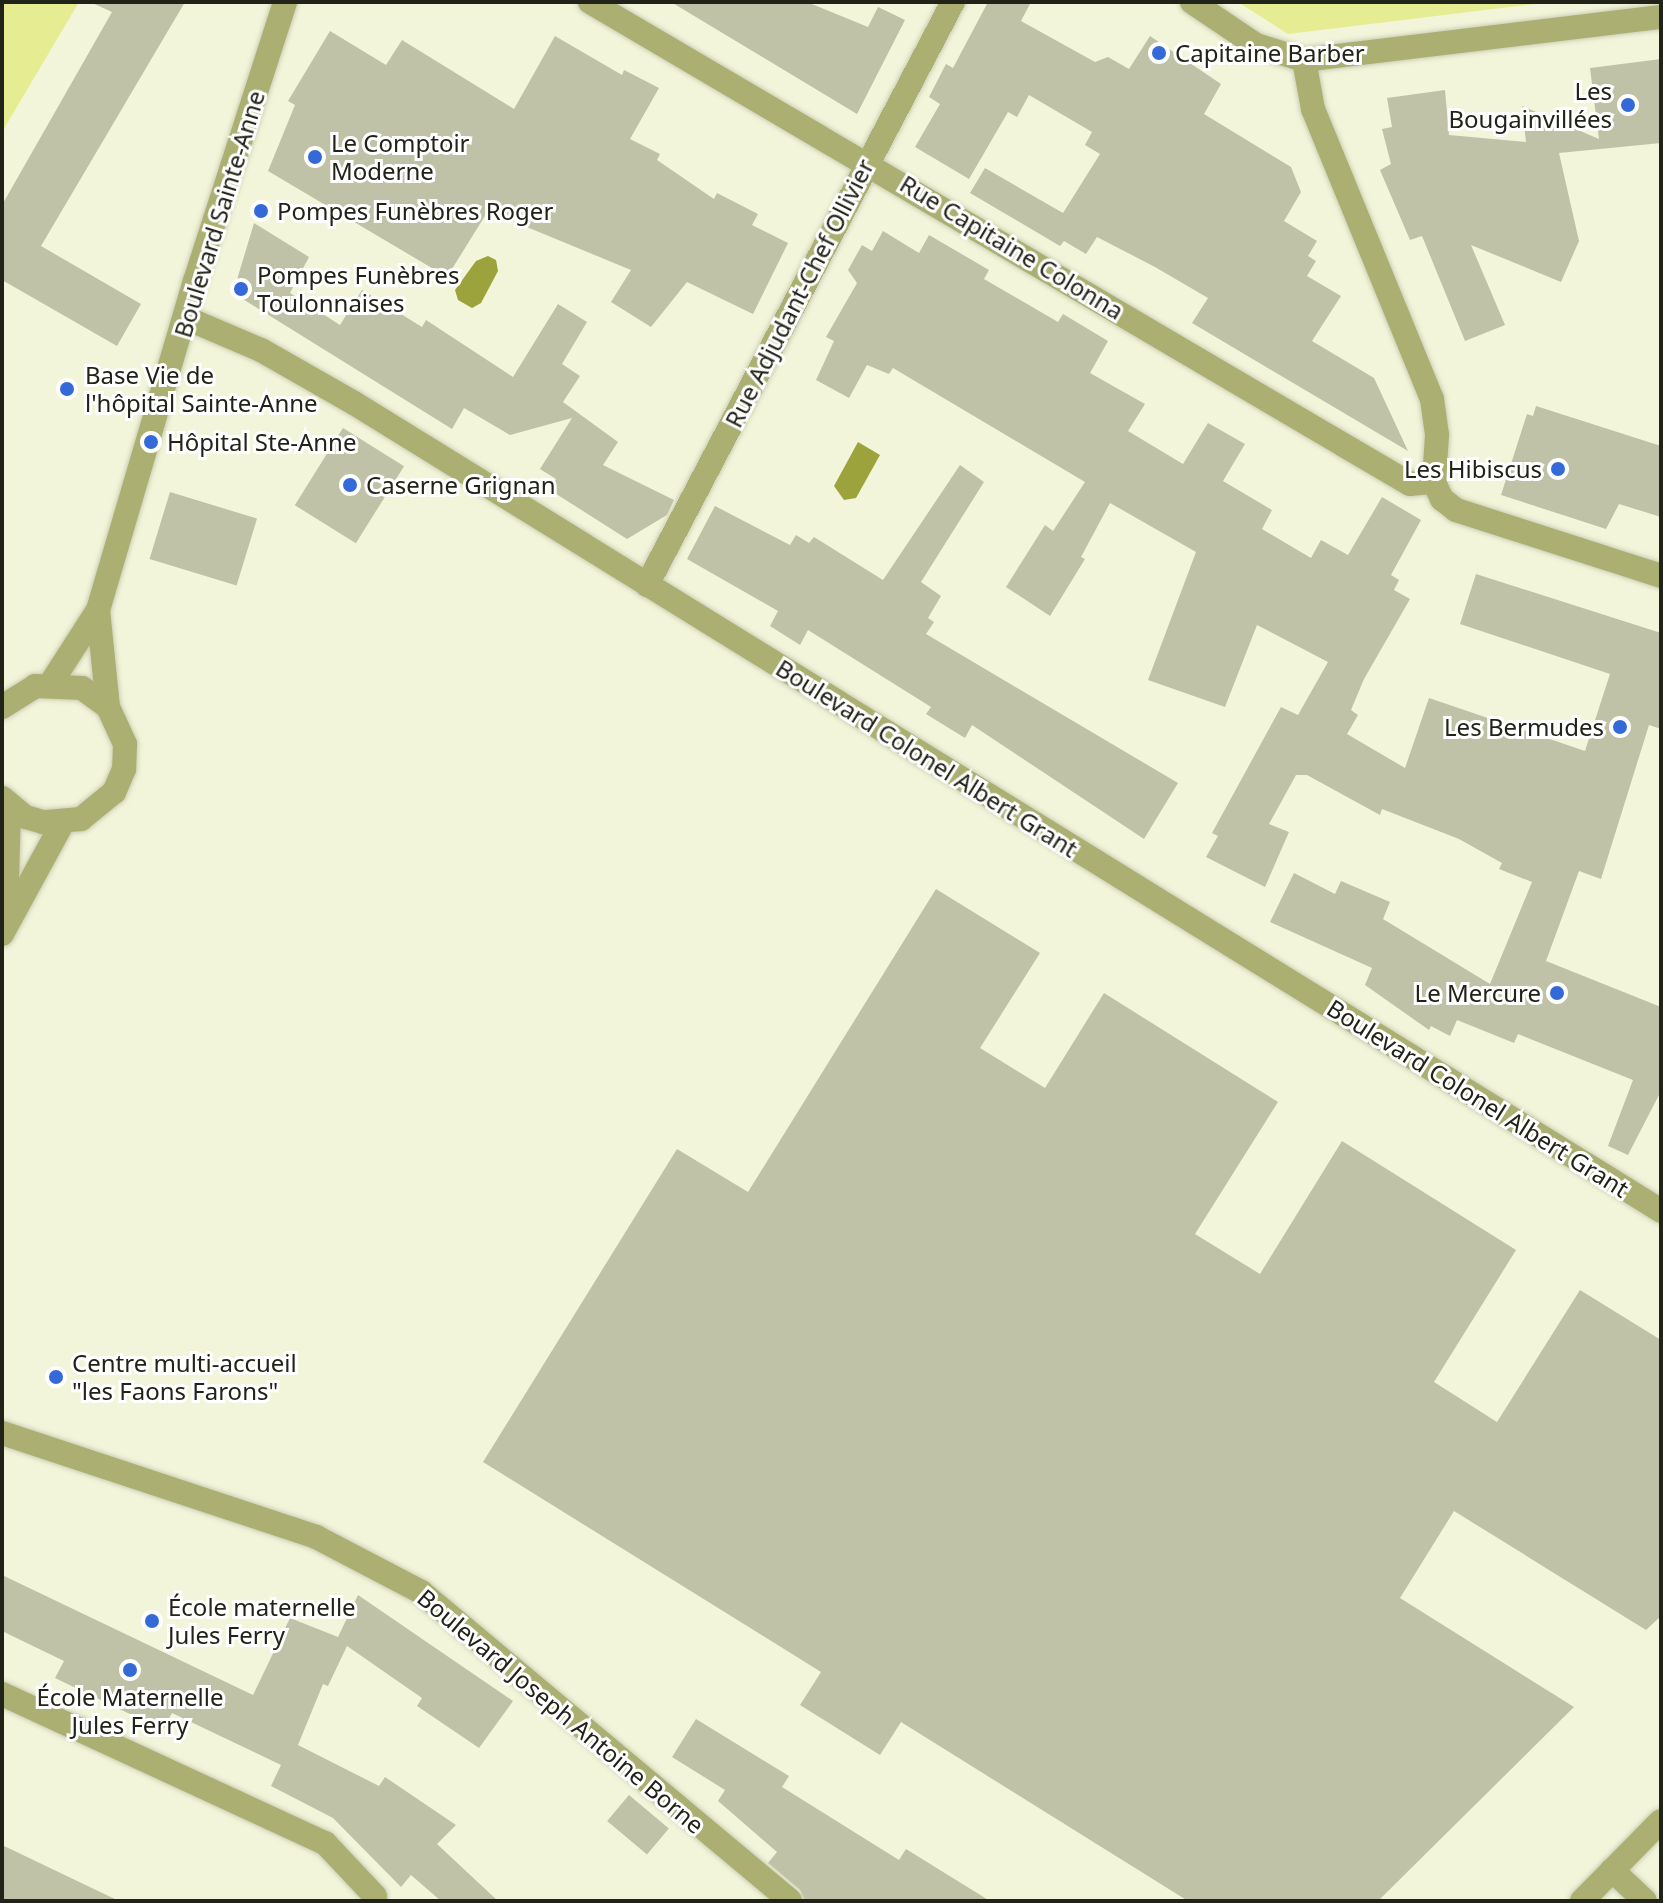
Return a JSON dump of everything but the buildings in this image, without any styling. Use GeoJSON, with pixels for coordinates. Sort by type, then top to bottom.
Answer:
{"type":"FeatureCollection","features":[{"type":"Feature","properties":{"kind":"street","name":"Boulevard Sainte-Anne"},"geometry":{"type":"LineString","coordinates":[[51,683],[98,610],[285,2]]}},
{"type":"Feature","properties":{"kind":"street","name":"Rue Capitaine Colonna"},"geometry":{"type":"LineString","coordinates":[[590,2],[867,161],[1410,484],[1434,482]]}},
{"type":"Feature","properties":{"kind":"street","name":"Rue Adjudant-Chef Ollivier"},"geometry":{"type":"LineString","coordinates":[[647,585],[953,2]]}},
{"type":"Feature","properties":{"kind":"street"},"geometry":{"type":"LineString","coordinates":[[1192,2],[1256,45],[1304,60],[1661,17]]}},
{"type":"Feature","properties":{"kind":"street"},"geometry":{"type":"LineString","coordinates":[[1304,60],[1313,109],[1432,399],[1437,435],[1434,482],[1456,510],[1661,576]]}},
{"type":"Feature","properties":{"kind":"street","name":"Boulevard Colonel Albert Grant"},"geometry":{"type":"LineString","coordinates":[[186,318],[307,375],[1661,1211]]}},
{"type":"Feature","properties":{"kind":"street","name":"Boulevard Sainte-Anne"},"geometry":{"type":"LineString","coordinates":[[62,824],[97,810],[114,792],[124,769],[122,731],[108,707],[98,610]]}},
{"type":"Feature","properties":{"kind":"street"},"geometry":{"type":"LineString","coordinates":[[2,707],[21,692],[51,683],[82,688],[108,707]]}},
{"type":"Feature","properties":{"kind":"street"},"geometry":{"type":"LineString","coordinates":[[4,927],[62,824],[25,817],[6,803]]}},
{"type":"Feature","properties":{"kind":"street"},"geometry":{"type":"LineString","coordinates":[[4,927],[6,803]]}},
{"type":"Feature","properties":{"kind":"street","name":"Boulevard Joseph Antoine Borne"},"geometry":{"type":"LineString","coordinates":[[2,1433],[316,1537],[421,1592],[790,1901]]}},
{"type":"Feature","properties":{"kind":"street"},"geometry":{"type":"LineString","coordinates":[[2,1694],[325,1843],[375,1896]]}},
{"type":"Feature","properties":{"kind":"street"},"geometry":{"type":"LineString","coordinates":[[1582,1901],[1661,1821]]}},
{"type":"Feature","properties":{"kind":"street"},"geometry":{"type":"LineString","coordinates":[[1612,1870],[1645,1901]]}},
{"type":"Feature","properties":{"kind":"shaded area"},"geometry":{"type":"Polygon","coordinates":[[[2,2],[79,2],[2,132],[2,2]]]}},
{"type":"Feature","properties":{"kind":"shaded area"},"geometry":{"type":"Polygon","coordinates":[[[1238,2],[1550,2],[1288,34],[1238,2]]]}},
{"type":"Feature","properties":{"kind":"shaded area"},"geometry":{"type":"Polygon","coordinates":[[[488,256],[496,260],[498,271],[481,303],[472,308],[458,300],[455,290],[476,261],[488,256]]]}},
{"type":"Feature","properties":{"kind":"shaded area"},"geometry":{"type":"Polygon","coordinates":[[[858,442],[880,455],[856,498],[844,500],[834,486],[858,442]]]}},
{"type":"Feature","properties":{"kind":"place","name":"Capitaine Barber"},"geometry":{"type":"Point","coordinates":[1159,53]}},
{"type":"Feature","properties":{"kind":"place","name":"Les Bougainvillées"},"geometry":{"type":"Point","coordinates":[1628,105]}},
{"type":"Feature","properties":{"kind":"place","name":"Le Comptoir Moderne"},"geometry":{"type":"Point","coordinates":[315,157]}},
{"type":"Feature","properties":{"kind":"place","name":"Pompes Funèbres Roger"},"geometry":{"type":"Point","coordinates":[261,211]}},
{"type":"Feature","properties":{"kind":"place","name":"Pompes Funèbres Toulonnaises"},"geometry":{"type":"Point","coordinates":[241,289]}},
{"type":"Feature","properties":{"kind":"place","name":"Base Vie de l'hôpital Sainte-Anne"},"geometry":{"type":"Point","coordinates":[67,389]}},
{"type":"Feature","properties":{"kind":"place","name":"Hôpital Ste-Anne"},"geometry":{"type":"Point","coordinates":[151,442]}},
{"type":"Feature","properties":{"kind":"place","name":"Les Hibiscus"},"geometry":{"type":"Point","coordinates":[1558,469]}},
{"type":"Feature","properties":{"kind":"place","name":"Caserne Grignan"},"geometry":{"type":"Point","coordinates":[350,485]}},
{"type":"Feature","properties":{"kind":"place","name":"Les Bermudes"},"geometry":{"type":"Point","coordinates":[1620,727]}},
{"type":"Feature","properties":{"kind":"place","name":"Le Mercure"},"geometry":{"type":"Point","coordinates":[1557,993]}},
{"type":"Feature","properties":{"kind":"place","name":"Centre multi-accueil \"les Faons Farons\""},"geometry":{"type":"Point","coordinates":[56,1377]}},
{"type":"Feature","properties":{"kind":"place","name":"École maternelle Jules Ferry"},"geometry":{"type":"Point","coordinates":[152,1621]}},
{"type":"Feature","properties":{"kind":"place","name":"École Maternelle Jules Ferry"},"geometry":{"type":"Point","coordinates":[130,1670]}}]}
